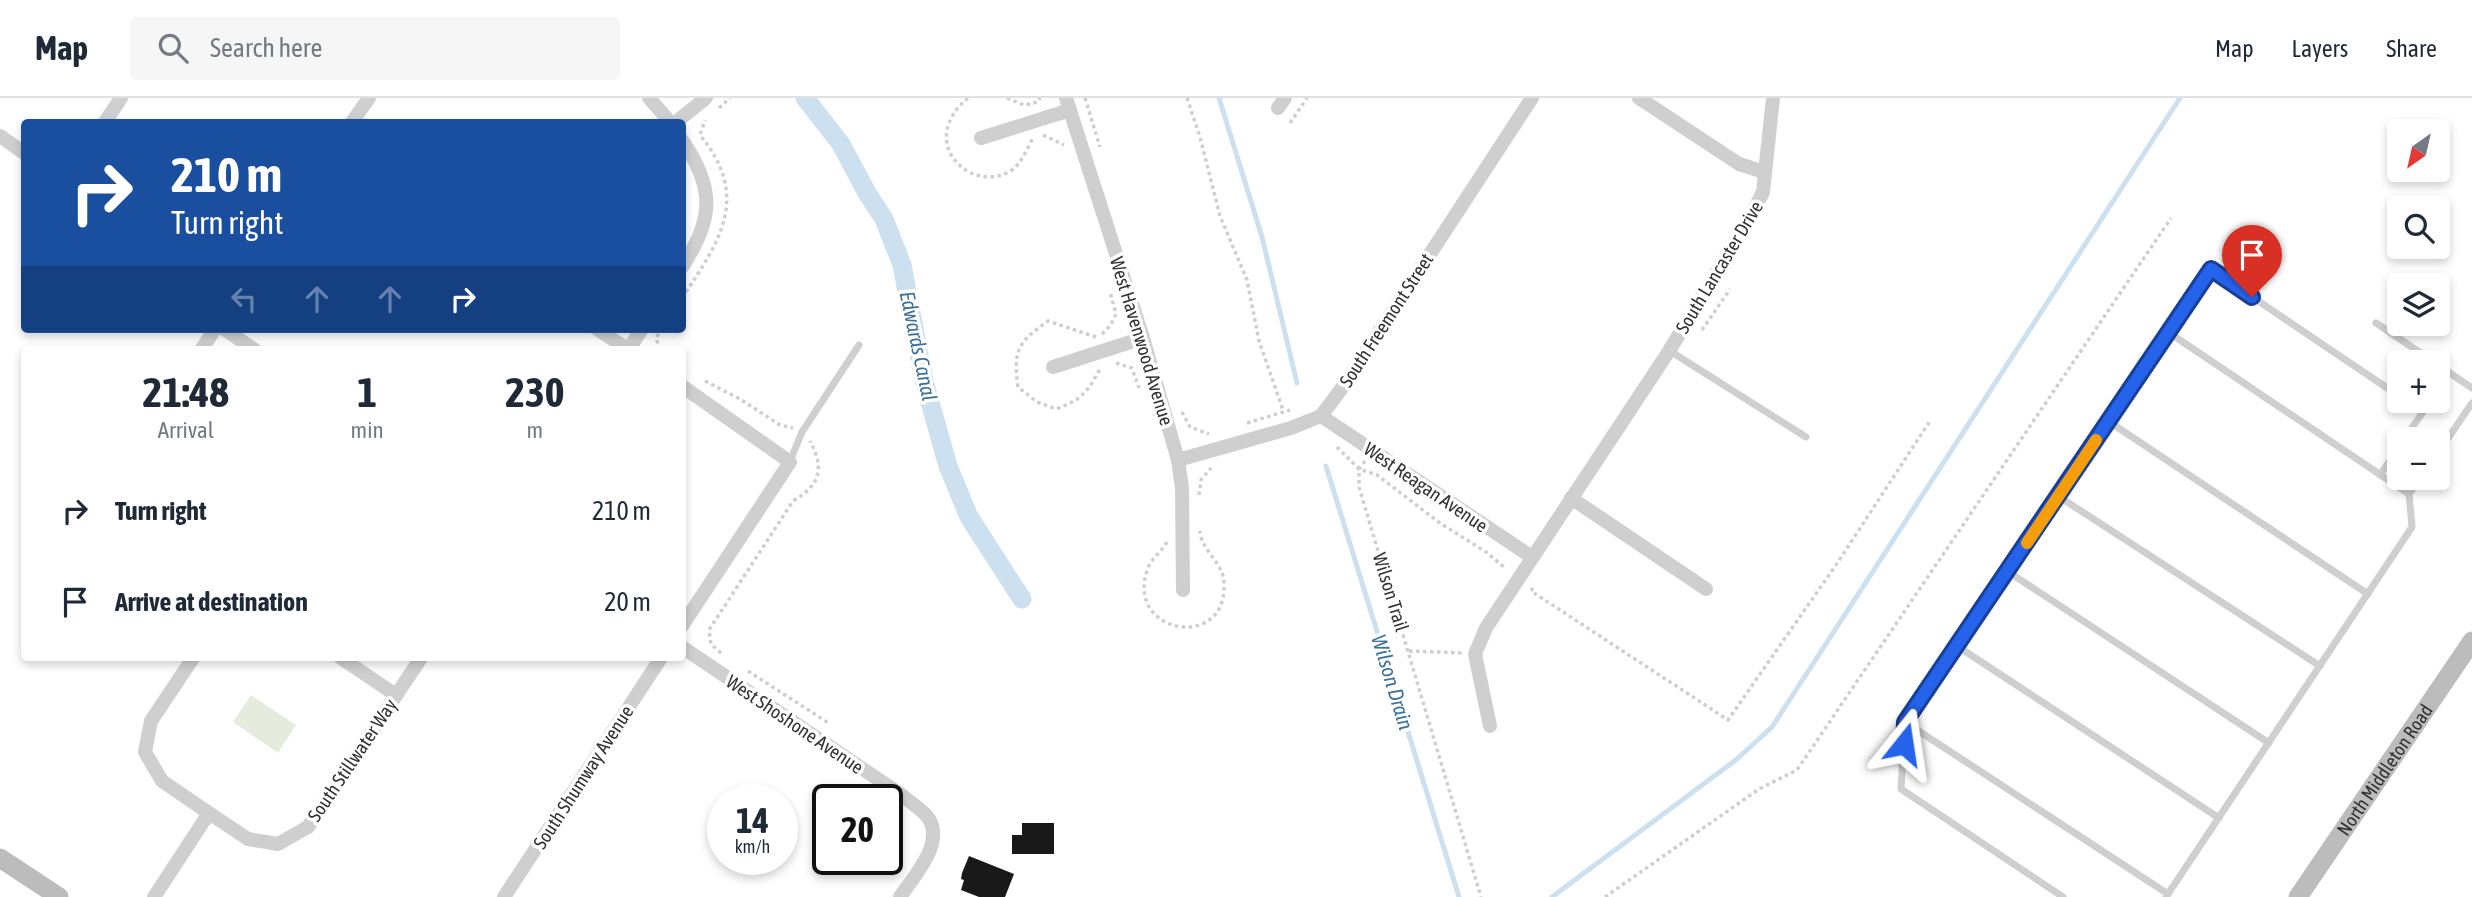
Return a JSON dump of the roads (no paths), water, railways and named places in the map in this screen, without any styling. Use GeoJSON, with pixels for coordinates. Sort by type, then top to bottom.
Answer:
{"type":"FeatureCollection","features":[{"type":"Feature","properties":{"kind":"main road","name":"North Middleton Road"},"geometry":{"type":"LineString","coordinates":[[2298,897],[2472,641]]}},
{"type":"Feature","properties":{"kind":"main road"},"geometry":{"type":"LineString","coordinates":[[0,858],[59,897]]}},
{"type":"Feature","properties":{"kind":"street"},"geometry":{"type":"LineString","coordinates":[[107,119],[121,98]]}},
{"type":"Feature","properties":{"kind":"street"},"geometry":{"type":"LineString","coordinates":[[354,119],[369,98]]}},
{"type":"Feature","properties":{"kind":"street"},"geometry":{"type":"LineString","coordinates":[[649,98],[667,119]]}},
{"type":"Feature","properties":{"kind":"street"},"geometry":{"type":"LineString","coordinates":[[680,119],[706,98]]}},
{"type":"Feature","properties":{"kind":"street","name":"South Freemont Street"},"geometry":{"type":"LineString","coordinates":[[1321,416],[1345,384],[1532,98]]}},
{"type":"Feature","properties":{"kind":"street"},"geometry":{"type":"LineString","coordinates":[[1639,98],[1740,164],[1765,172]]}},
{"type":"Feature","properties":{"kind":"street","name":"South Lancaster Drive"},"geometry":{"type":"LineString","coordinates":[[1490,726],[1475,654],[1486,628],[1669,351],[1750,219],[1763,192],[1773,98]]}},
{"type":"Feature","properties":{"kind":"street"},"geometry":{"type":"LineString","coordinates":[[981,138],[1068,104]]}},
{"type":"Feature","properties":{"kind":"street","name":"West Havenwood Avenue"},"geometry":{"type":"LineString","coordinates":[[1068,104],[1143,338],[1178,460],[1182,488],[1183,590]]}},
{"type":"Feature","properties":{"kind":"street"},"geometry":{"type":"LineString","coordinates":[[0,136],[21,151]]}},
{"type":"Feature","properties":{"kind":"street"},"geometry":{"type":"LineString","coordinates":[[686,146],[697,161],[706,186],[708,204],[699,242],[686,261]]}},
{"type":"Feature","properties":{"kind":"street"},"geometry":{"type":"LineString","coordinates":[[230,333],[249,346]]}},
{"type":"Feature","properties":{"kind":"street"},"geometry":{"type":"LineString","coordinates":[[603,333],[622,346]]}},
{"type":"Feature","properties":{"kind":"street"},"geometry":{"type":"LineString","coordinates":[[1053,367],[1143,338]]}},
{"type":"Feature","properties":{"kind":"street"},"geometry":{"type":"LineString","coordinates":[[686,389],[790,462],[686,620]]}},
{"type":"Feature","properties":{"kind":"street"},"geometry":{"type":"LineString","coordinates":[[1178,460],[1290,428],[1321,416]]}},
{"type":"Feature","properties":{"kind":"street","name":"West Reagan Avenue"},"geometry":{"type":"LineString","coordinates":[[1321,416],[1532,557]]}},
{"type":"Feature","properties":{"kind":"street"},"geometry":{"type":"LineString","coordinates":[[1571,498],[1706,589]]}},
{"type":"Feature","properties":{"kind":"street","name":"West Shoshone Avenue"},"geometry":{"type":"LineString","coordinates":[[686,650],[903,796],[927,816],[933,831],[931,850],[900,897]]}},
{"type":"Feature","properties":{"kind":"street","name":"South Stillwater Way"},"geometry":{"type":"LineString","coordinates":[[191,661],[151,721],[145,752],[162,780],[209,813],[248,839],[278,844],[308,827],[419,661]]}},
{"type":"Feature","properties":{"kind":"street"},"geometry":{"type":"LineString","coordinates":[[345,661],[396,695]]}},
{"type":"Feature","properties":{"kind":"street","name":"South Shumway Avenue"},"geometry":{"type":"LineString","coordinates":[[505,897],[659,661]]}},
{"type":"Feature","properties":{"kind":"street"},"geometry":{"type":"LineString","coordinates":[[154,897],[209,813]]}},
{"type":"Feature","properties":{"kind":"lane"},"geometry":{"type":"LineString","coordinates":[[2063,897],[1902,789],[1905,722],[2211,269],[2387,388]]}},
{"type":"Feature","properties":{"kind":"lane"},"geometry":{"type":"LineString","coordinates":[[2376,323],[2416,350]]}},
{"type":"Feature","properties":{"kind":"lane"},"geometry":{"type":"LineString","coordinates":[[2168,332],[2409,494]]}},
{"type":"Feature","properties":{"kind":"lane"},"geometry":{"type":"LineString","coordinates":[[790,462],[802,432],[859,345]]}},
{"type":"Feature","properties":{"kind":"lane","name":"South Lancaster Drive"},"geometry":{"type":"LineString","coordinates":[[1669,351],[1805,437]]}},
{"type":"Feature","properties":{"kind":"lane"},"geometry":{"type":"LineString","coordinates":[[2450,373],[2472,388]]}},
{"type":"Feature","properties":{"kind":"lane"},"geometry":{"type":"LineString","coordinates":[[2450,435],[2472,403]]}},
{"type":"Feature","properties":{"kind":"lane"},"geometry":{"type":"LineString","coordinates":[[2108,421],[2368,594]]}},
{"type":"Feature","properties":{"kind":"lane"},"geometry":{"type":"LineString","coordinates":[[2380,475],[2387,465]]}},
{"type":"Feature","properties":{"kind":"lane"},"geometry":{"type":"LineString","coordinates":[[1905,722],[2167,895],[2412,527],[2409,494],[2412,490]]}},
{"type":"Feature","properties":{"kind":"lane"},"geometry":{"type":"LineString","coordinates":[[2058,496],[2320,666]]}},
{"type":"Feature","properties":{"kind":"lane"},"geometry":{"type":"LineString","coordinates":[[2007,571],[2269,743]]}},
{"type":"Feature","properties":{"kind":"lane"},"geometry":{"type":"LineString","coordinates":[[1957,646],[2219,818]]}},
{"type":"Feature","properties":{"kind":"waterway","name":"Edwards Canal"},"geometry":{"type":"LineString","coordinates":[[805,98],[841,144],[884,219],[902,265],[924,381],[948,466],[969,517],[1022,599]]}},
{"type":"Feature","properties":{"kind":"waterway","name":"Wilson Drain"},"geometry":{"type":"LineString","coordinates":[[1219,98],[1262,237],[1297,383]]}},
{"type":"Feature","properties":{"kind":"waterway"},"geometry":{"type":"LineString","coordinates":[[1552,897],[1737,759],[1772,727],[2180,98]]}},
{"type":"Feature","properties":{"kind":"waterway","name":"Wilson Drain"},"geometry":{"type":"LineString","coordinates":[[1326,466],[1459,897]]}}]}
